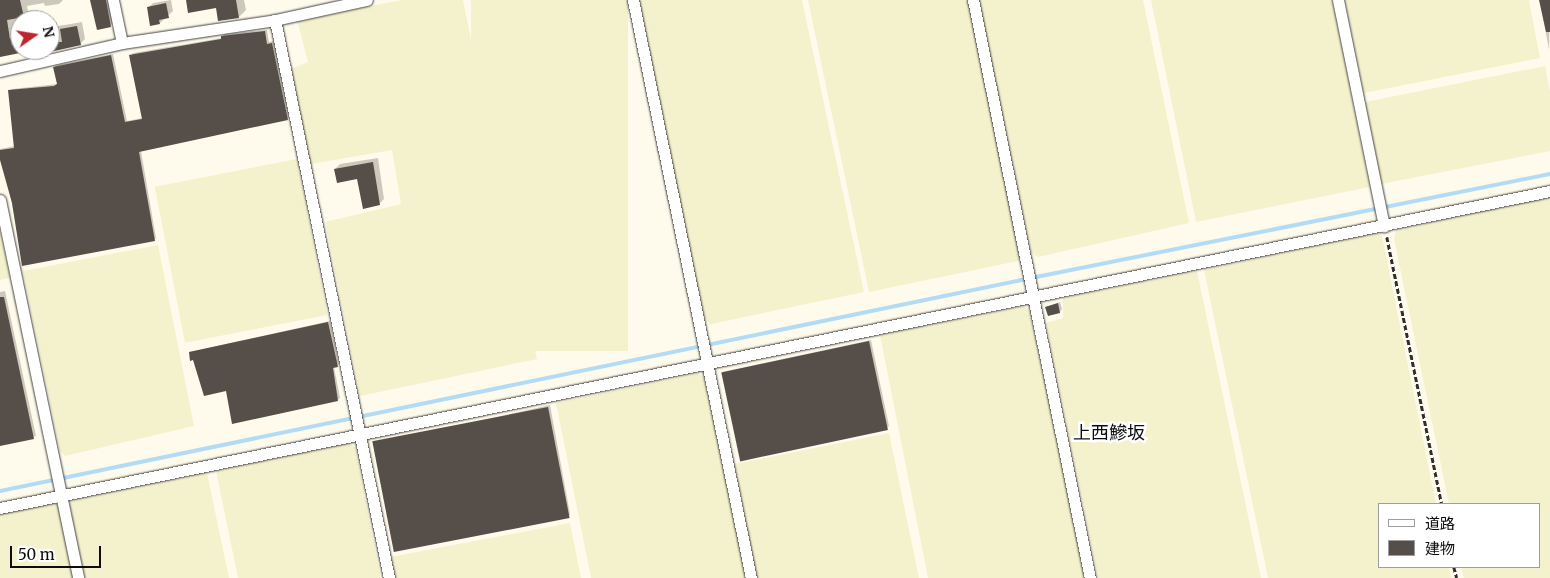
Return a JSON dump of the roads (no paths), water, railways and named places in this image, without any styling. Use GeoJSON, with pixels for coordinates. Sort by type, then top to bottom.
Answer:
{"type":"FeatureCollection","features":[{"type":"Feature","properties":{"kind":"street"},"geometry":{"type":"LineString","coordinates":[[113,0],[122,43]]}},
{"type":"Feature","properties":{"kind":"street"},"geometry":{"type":"LineString","coordinates":[[0,71],[122,43],[275,20],[342,3],[367,0]]}},
{"type":"Feature","properties":{"kind":"street"},"geometry":{"type":"LineString","coordinates":[[633,0],[751,578]]}},
{"type":"Feature","properties":{"kind":"street"},"geometry":{"type":"LineString","coordinates":[[973,0],[1090,578]]}},
{"type":"Feature","properties":{"kind":"street"},"geometry":{"type":"LineString","coordinates":[[1338,0],[1383,220]]}},
{"type":"Feature","properties":{"kind":"street"},"geometry":{"type":"LineString","coordinates":[[275,20],[389,578]]}},
{"type":"Feature","properties":{"kind":"street"},"geometry":{"type":"LineString","coordinates":[[0,508],[359,430],[1383,220],[1550,191]]}},
{"type":"Feature","properties":{"kind":"street"},"geometry":{"type":"LineString","coordinates":[[0,200],[78,578]]}},
{"type":"Feature","properties":{"kind":"waterway"},"geometry":{"type":"LineString","coordinates":[[0,491],[1041,276],[1550,174]]}},
{"type":"Feature","properties":{"kind":"district","name":"上西鰺坂"},"geometry":{"type":"Point","coordinates":[1109,433]}}]}
